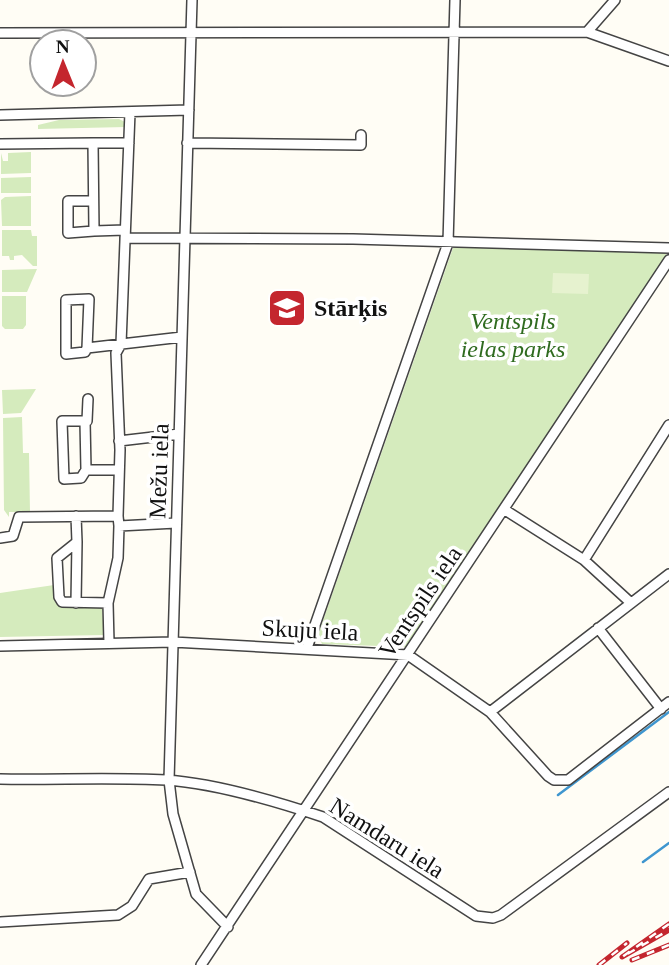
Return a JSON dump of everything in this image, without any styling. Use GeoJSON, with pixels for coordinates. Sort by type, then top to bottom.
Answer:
{"type":"FeatureCollection","features":[{"type":"Feature","properties":{"kind":"street","name":"Mežu iela"},"geometry":{"type":"LineString","coordinates":[[192,0],[169,780],[173,814],[196,894],[228,927]]}},
{"type":"Feature","properties":{"kind":"street"},"geometry":{"type":"LineString","coordinates":[[307,648],[448,243],[455,0]]}},
{"type":"Feature","properties":{"kind":"street"},"geometry":{"type":"LineString","coordinates":[[587,32],[615,0]]}},
{"type":"Feature","properties":{"kind":"street"},"geometry":{"type":"LineString","coordinates":[[0,33],[587,32],[669,61]]}},
{"type":"Feature","properties":{"kind":"street"},"geometry":{"type":"LineString","coordinates":[[0,115],[189,110]]}},
{"type":"Feature","properties":{"kind":"street"},"geometry":{"type":"LineString","coordinates":[[109,643],[108,603],[118,558],[120,470],[116,353],[121,344],[130,112]]}},
{"type":"Feature","properties":{"kind":"street"},"geometry":{"type":"LineString","coordinates":[[187,144],[361,145],[361,135]]}},
{"type":"Feature","properties":{"kind":"street"},"geometry":{"type":"LineString","coordinates":[[93,143],[93,231]]}},
{"type":"Feature","properties":{"kind":"street"},"geometry":{"type":"LineString","coordinates":[[0,144],[129,143]]}},
{"type":"Feature","properties":{"kind":"street"},"geometry":{"type":"LineString","coordinates":[[93,201],[68,201],[68,233],[93,231],[183,237],[669,248]]}},
{"type":"Feature","properties":{"kind":"street","name":"Ventspils iela"},"geometry":{"type":"LineString","coordinates":[[201,965],[669,260]]}},
{"type":"Feature","properties":{"kind":"street"},"geometry":{"type":"LineString","coordinates":[[87,348],[89,299],[66,300],[66,354],[85,352],[87,348],[182,337]]}},
{"type":"Feature","properties":{"kind":"street"},"geometry":{"type":"LineString","coordinates":[[85,421],[62,421],[64,479],[81,478],[86,470],[85,421],[88,399]]}},
{"type":"Feature","properties":{"kind":"street"},"geometry":{"type":"LineString","coordinates":[[584,560],[669,425]]}},
{"type":"Feature","properties":{"kind":"street"},"geometry":{"type":"LineString","coordinates":[[119,441],[179,434]]}},
{"type":"Feature","properties":{"kind":"street"},"geometry":{"type":"LineString","coordinates":[[86,470],[120,470]]}},
{"type":"Feature","properties":{"kind":"street"},"geometry":{"type":"LineString","coordinates":[[505,510],[584,560],[631,603]]}},
{"type":"Feature","properties":{"kind":"street"},"geometry":{"type":"LineString","coordinates":[[0,538],[13,536],[19,517],[76,516],[176,523]]}},
{"type":"Feature","properties":{"kind":"street"},"geometry":{"type":"LineString","coordinates":[[76,516],[76,603]]}},
{"type":"Feature","properties":{"kind":"street"},"geometry":{"type":"LineString","coordinates":[[77,542],[57,558],[58,597],[62,602],[108,603]]}},
{"type":"Feature","properties":{"kind":"street"},"geometry":{"type":"LineString","coordinates":[[491,712],[669,574]]}},
{"type":"Feature","properties":{"kind":"street"},"geometry":{"type":"LineString","coordinates":[[598,628],[661,709]]}},
{"type":"Feature","properties":{"kind":"street","name":"Skuju iela"},"geometry":{"type":"LineString","coordinates":[[0,646],[173,642],[408,655]]}},
{"type":"Feature","properties":{"kind":"street"},"geometry":{"type":"LineString","coordinates":[[408,655],[491,712],[548,776],[560,781],[568,780],[590,765],[669,702]]}},
{"type":"Feature","properties":{"kind":"street","name":"Namdaru iela"},"geometry":{"type":"LineString","coordinates":[[0,779],[169,780],[305,811],[323,817],[476,916],[493,918],[555,877],[669,792]]}},
{"type":"Feature","properties":{"kind":"street"},"geometry":{"type":"LineString","coordinates":[[0,922],[118,915],[132,906],[149,879],[190,872]]}},
{"type":"Feature","properties":{"kind":"green space"},"geometry":{"type":"Polygon","coordinates":[[[119,119],[125,122],[126,127],[38,129],[38,125],[59,120],[119,119]]]}},
{"type":"Feature","properties":{"kind":"green space"},"geometry":{"type":"Polygon","coordinates":[[[31,152],[31,173],[1,174],[1,153],[3,161],[8,161],[8,153],[31,152]]]}},
{"type":"Feature","properties":{"kind":"green space"},"geometry":{"type":"Polygon","coordinates":[[[31,177],[31,193],[1,193],[1,178],[31,177]]]}},
{"type":"Feature","properties":{"kind":"green space"},"geometry":{"type":"Polygon","coordinates":[[[31,196],[31,226],[2,226],[1,200],[5,197],[31,196]]]}},
{"type":"Feature","properties":{"kind":"green space"},"geometry":{"type":"Polygon","coordinates":[[[2,230],[31,230],[32,236],[37,236],[37,266],[33,266],[22,255],[14,256],[14,260],[10,260],[9,256],[2,256],[2,230]]]}},
{"type":"Feature","properties":{"kind":"green space","name":"Ventspils ielas parks"},"geometry":{"type":"Polygon","coordinates":[[[453,248],[662,251],[666,258],[408,647],[322,644],[318,635],[453,248]]]}},
{"type":"Feature","properties":{"kind":"green space"},"geometry":{"type":"Polygon","coordinates":[[[37,269],[27,292],[2,292],[2,270],[37,269]]]}},
{"type":"Feature","properties":{"kind":"green space"},"geometry":{"type":"Polygon","coordinates":[[[553,273],[589,274],[588,294],[552,293],[553,273]]]}},
{"type":"Feature","properties":{"kind":"green space"},"geometry":{"type":"Polygon","coordinates":[[[2,296],[26,296],[26,325],[23,329],[5,329],[2,326],[2,296]]]}},
{"type":"Feature","properties":{"kind":"green space"},"geometry":{"type":"Polygon","coordinates":[[[36,389],[21,413],[3,414],[2,390],[36,389]]]}},
{"type":"Feature","properties":{"kind":"green space"},"geometry":{"type":"Polygon","coordinates":[[[22,417],[23,453],[29,453],[30,512],[9,512],[9,517],[4,510],[3,418],[22,417]]]}},
{"type":"Feature","properties":{"kind":"green space"},"geometry":{"type":"Polygon","coordinates":[[[54,585],[57,605],[102,607],[104,635],[0,637],[0,593],[54,585]]]}},
{"type":"Feature","properties":{"kind":"waterway"},"geometry":{"type":"LineString","coordinates":[[558,795],[669,712]]}},
{"type":"Feature","properties":{"kind":"waterway"},"geometry":{"type":"LineString","coordinates":[[643,862],[669,843]]}},
{"type":"Feature","properties":{"kind":"railway"},"geometry":{"type":"LineString","coordinates":[[669,924],[622,957],[669,930]]}},
{"type":"Feature","properties":{"kind":"railway"},"geometry":{"type":"LineString","coordinates":[[599,965],[627,943]]}},
{"type":"Feature","properties":{"kind":"railway"},"geometry":{"type":"LineString","coordinates":[[632,960],[669,945]]}},
{"type":"Feature","properties":{"kind":"place","name":"Stārķis"},"geometry":{"type":"Point","coordinates":[287,308]}}]}
